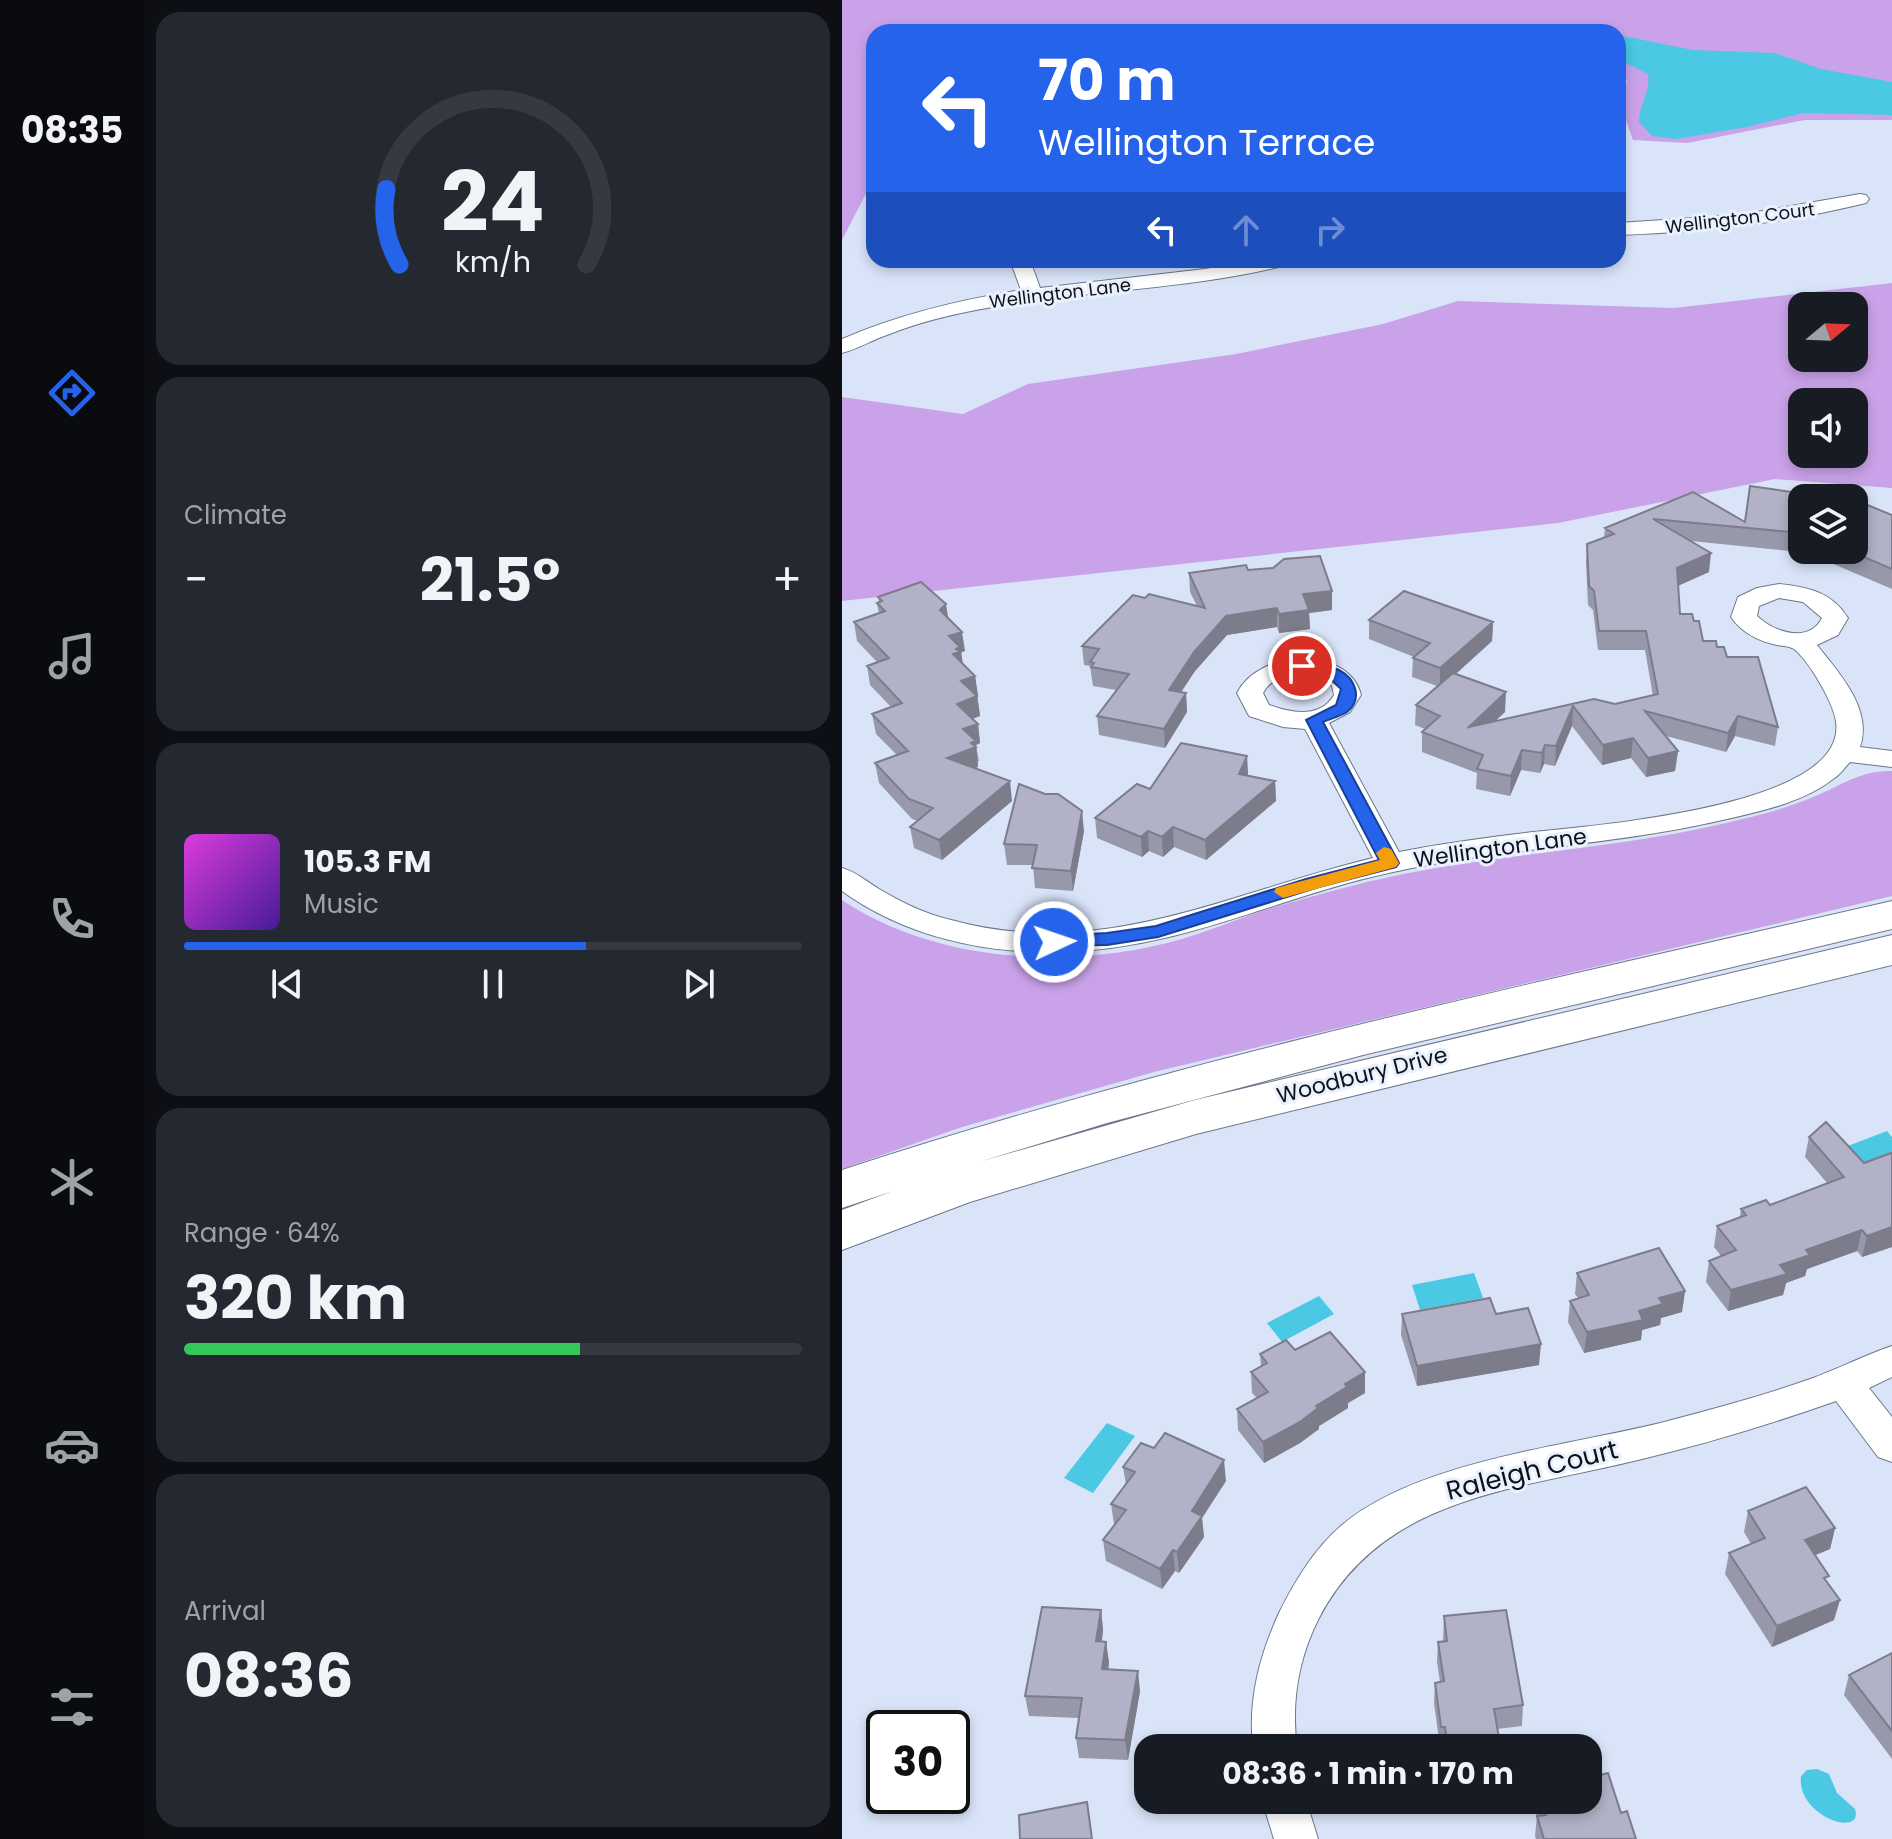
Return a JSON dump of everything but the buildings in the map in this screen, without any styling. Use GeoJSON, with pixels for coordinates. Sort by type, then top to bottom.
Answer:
{"type":"FeatureCollection","features":[{"type":"Feature","properties":{"kind":"main road","name":"Woodbury Drive"},"geometry":{"type":"LineString","coordinates":[[842,1189],[1001,1136],[1150,1094],[1892,915]]}},
{"type":"Feature","properties":{"kind":"main road","name":"Woodbury Drive"},"geometry":{"type":"LineString","coordinates":[[842,1231],[953,1188],[1181,1120],[1892,950]]}},
{"type":"Feature","properties":{"kind":"street","name":"Wellington Court"},"geometry":{"type":"LineString","coordinates":[[1626,229],[1715,224],[1807,211],[1860,199]]}},
{"type":"Feature","properties":{"kind":"street"},"geometry":{"type":"LineString","coordinates":[[1023,268],[1033,295]]}},
{"type":"Feature","properties":{"kind":"street","name":"Wellington Lane"},"geometry":{"type":"LineString","coordinates":[[842,347],[929,314],[1033,295],[1246,268]]}},
{"type":"Feature","properties":{"kind":"street"},"geometry":{"type":"LineString","coordinates":[[1800,640],[1845,706],[1850,739],[1845,753],[1892,759]]}},
{"type":"Feature","properties":{"kind":"street"},"geometry":{"type":"LineString","coordinates":[[1314,720],[1390,863]]}},
{"type":"Feature","properties":{"kind":"street","name":"Wellington Lane"},"geometry":{"type":"LineString","coordinates":[[842,877],[898,915],[944,929],[997,939],[1054,942],[1107,939],[1158,931],[1313,883],[1390,863],[1522,842],[1602,834],[1712,814],[1794,790],[1828,771],[1845,753]]}},
{"type":"Feature","properties":{"kind":"street","name":"Raleigh Court"},"geometry":{"type":"LineString","coordinates":[[1274,1734],[1273,1703],[1282,1651],[1306,1599],[1330,1565],[1360,1534],[1434,1495],[1481,1480],[1721,1422],[1844,1383],[1892,1361]]}},
{"type":"Feature","properties":{"kind":"street"},"geometry":{"type":"LineString","coordinates":[[1844,1383],[1892,1446]]}},
{"type":"Feature","properties":{"kind":"street"},"geometry":{"type":"LineString","coordinates":[[1288,1814],[1296,1839]]}},
{"type":"Feature","properties":{"kind":"shaded area"},"geometry":{"type":"Polygon","coordinates":[[[842,0],[1892,0],[1892,120],[1805,120],[1687,143],[1633,140],[1626,120],[1626,24],[866,24],[866,194],[842,240],[842,0]]]}},
{"type":"Feature","properties":{"kind":"shaded area"},"geometry":{"type":"Polygon","coordinates":[[[1892,283],[1892,488],[1775,479],[1558,523],[842,601],[842,397],[963,414],[1028,384],[1236,354],[1383,324],[1458,301],[1674,308],[1788,295],[1788,372],[1868,372],[1868,292],[1814,292],[1892,283]]]}},
{"type":"Feature","properties":{"kind":"shaded area"},"geometry":{"type":"Polygon","coordinates":[[[1892,771],[1892,896],[1154,1072],[962,1127],[842,1169],[842,900],[880,921],[963,949],[1007,955],[1096,955],[1182,939],[1279,906],[1403,874],[1645,839],[1726,823],[1792,805],[1860,776],[1892,771]]]}},
{"type":"Feature","properties":{"kind":"water"},"geometry":{"type":"Polygon","coordinates":[[[1626,37],[1693,50],[1774,53],[1821,69],[1892,82],[1892,115],[1803,113],[1747,127],[1676,139],[1652,136],[1639,122],[1648,74],[1626,63],[1626,37]]]}},
{"type":"Feature","properties":{"kind":"water"},"geometry":{"type":"Polygon","coordinates":[[[1887,1131],[1892,1137],[1892,1153],[1856,1167],[1840,1149],[1887,1131]]]}},
{"type":"Feature","properties":{"kind":"water"},"geometry":{"type":"Polygon","coordinates":[[[1474,1273],[1483,1298],[1420,1310],[1412,1285],[1474,1273]]]}},
{"type":"Feature","properties":{"kind":"water"},"geometry":{"type":"Polygon","coordinates":[[[1319,1296],[1334,1314],[1282,1342],[1267,1323],[1319,1296]]]}},
{"type":"Feature","properties":{"kind":"water"},"geometry":{"type":"Polygon","coordinates":[[[1107,1423],[1135,1436],[1093,1493],[1064,1478],[1107,1423]]]}},
{"type":"Feature","properties":{"kind":"water"},"geometry":{"type":"Polygon","coordinates":[[[1817,1769],[1829,1774],[1837,1793],[1855,1809],[1855,1818],[1850,1822],[1830,1819],[1809,1802],[1802,1790],[1801,1776],[1807,1770],[1817,1769]]]}},
{"type":"Feature","properties":{"kind":"slow traffic"},"geometry":{"type":"LineString","coordinates":[[1283,892],[1390,863],[1384,853]]}},
{"type":"Feature","properties":{"kind":"route"},"geometry":{"type":"LineString","coordinates":[[1054,942],[1107,939],[1158,931],[1313,883],[1390,863],[1314,720],[1342,708],[1348,699],[1349,689],[1333,673],[1302,666]]}}]}
